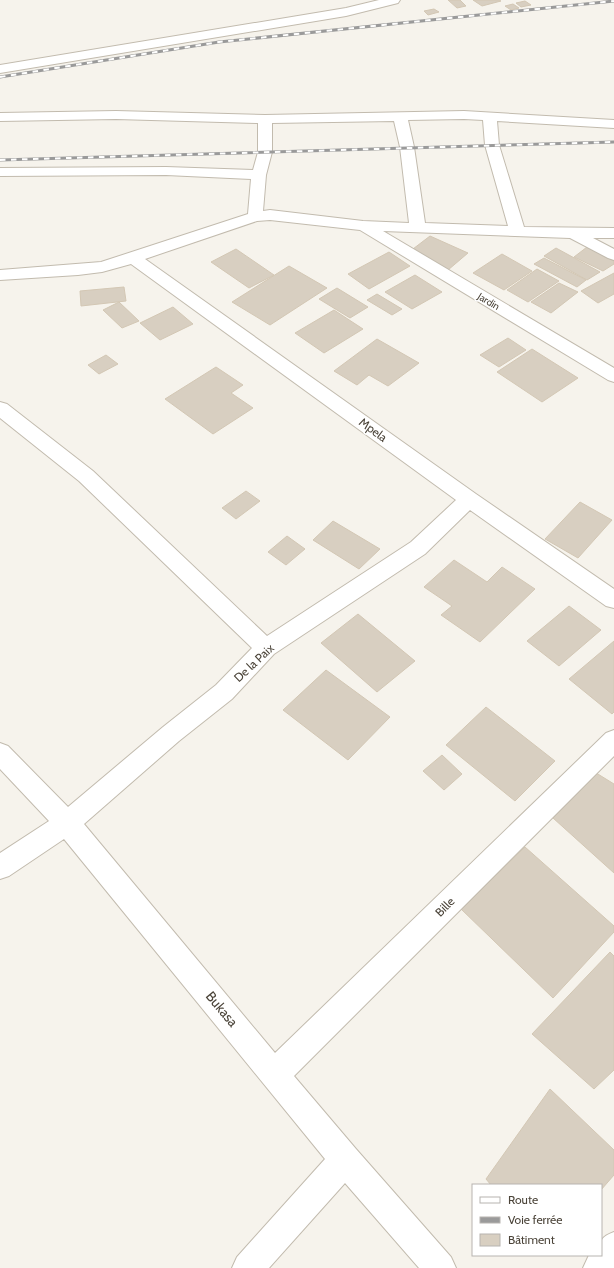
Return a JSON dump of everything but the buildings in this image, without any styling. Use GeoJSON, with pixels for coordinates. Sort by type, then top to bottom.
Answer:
{"type":"FeatureCollection","features":[{"type":"Feature","properties":{"kind":"street"},"geometry":{"type":"LineString","coordinates":[[0,68],[346,12],[394,0]]}},
{"type":"Feature","properties":{"kind":"street"},"geometry":{"type":"LineString","coordinates":[[0,117],[116,115],[265,119],[464,115],[614,124]]}},
{"type":"Feature","properties":{"kind":"street"},"geometry":{"type":"LineString","coordinates":[[490,116],[492,145],[517,231]]}},
{"type":"Feature","properties":{"kind":"street"},"geometry":{"type":"LineString","coordinates":[[400,117],[407,147],[418,229]]}},
{"type":"Feature","properties":{"kind":"street"},"geometry":{"type":"LineString","coordinates":[[255,217],[259,175],[265,152],[265,119]]}},
{"type":"Feature","properties":{"kind":"street"},"geometry":{"type":"LineString","coordinates":[[0,172],[166,171],[259,175]]}},
{"type":"Feature","properties":{"kind":"street"},"geometry":{"type":"LineString","coordinates":[[0,275],[78,270],[102,266],[133,258],[255,217],[270,215],[363,226],[418,229],[573,234],[614,233]]}},
{"type":"Feature","properties":{"kind":"street","name":"Jardin"},"geometry":{"type":"LineString","coordinates":[[363,226],[614,376]]}},
{"type":"Feature","properties":{"kind":"street"},"geometry":{"type":"LineString","coordinates":[[573,234],[614,255]]}},
{"type":"Feature","properties":{"kind":"street","name":"Mpela"},"geometry":{"type":"LineString","coordinates":[[133,258],[469,499],[614,600]]}},
{"type":"Feature","properties":{"kind":"street"},"geometry":{"type":"LineString","coordinates":[[0,408],[86,476],[266,648]]}},
{"type":"Feature","properties":{"kind":"street","name":"De la Paix"},"geometry":{"type":"LineString","coordinates":[[0,867],[67,823],[171,734],[224,692],[266,648],[418,548],[469,499]]}},
{"type":"Feature","properties":{"kind":"street","name":"Bille"},"geometry":{"type":"LineString","coordinates":[[275,1074],[614,740]]}},
{"type":"Feature","properties":{"kind":"street","name":"Bukasa"},"geometry":{"type":"LineString","coordinates":[[0,753],[67,823],[345,1160],[440,1268]]}},
{"type":"Feature","properties":{"kind":"street"},"geometry":{"type":"LineString","coordinates":[[248,1268],[345,1160]]}},
{"type":"Feature","properties":{"kind":"street"},"geometry":{"type":"LineString","coordinates":[[599,1268],[614,1248]]}},
{"type":"Feature","properties":{"kind":"railway"},"geometry":{"type":"LineString","coordinates":[[0,77],[219,42],[614,1]]}},
{"type":"Feature","properties":{"kind":"railway"},"geometry":{"type":"LineString","coordinates":[[0,160],[614,142]]}}]}
